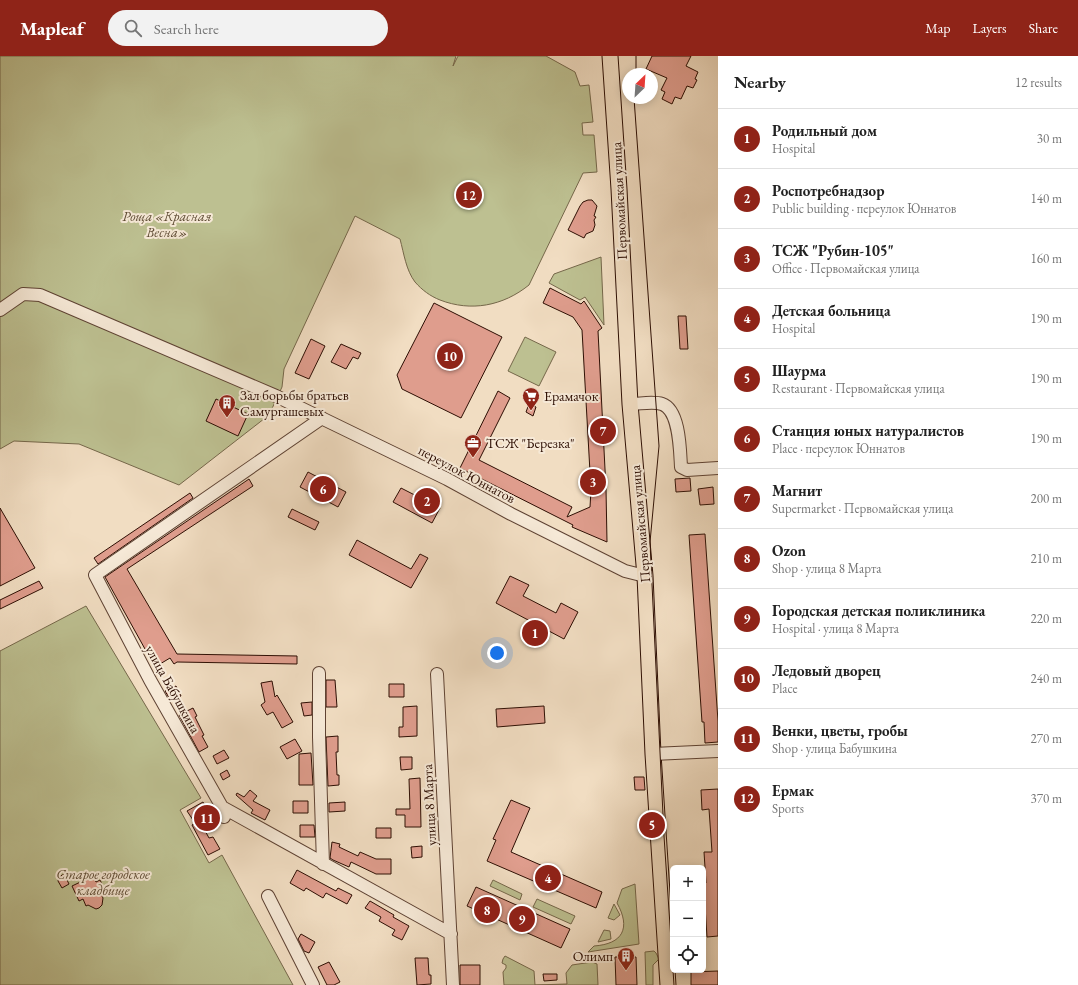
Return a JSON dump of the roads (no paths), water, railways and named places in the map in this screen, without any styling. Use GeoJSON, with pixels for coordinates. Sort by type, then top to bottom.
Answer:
{"type":"FeatureCollection","features":[{"type":"Feature","properties":{"kind":"main road","name":"Первомайская улица"},"geometry":{"type":"LineString","coordinates":[[609,59],[619,189],[630,404],[645,576],[653,754],[668,985]]}},
{"type":"Feature","properties":{"kind":"street","name":"переулок Юннатов"},"geometry":{"type":"LineString","coordinates":[[0,310],[23,294],[40,295],[279,391],[322,418],[447,479],[511,514],[625,571],[645,576]]}},
{"type":"Feature","properties":{"kind":"street"},"geometry":{"type":"LineString","coordinates":[[630,404],[660,403],[667,407],[677,423],[682,467],[687,470],[718,468]]}},
{"type":"Feature","properties":{"kind":"street","name":"улица Бабушкина"},"geometry":{"type":"LineString","coordinates":[[322,418],[95,575],[150,680],[223,812],[323,864]]}},
{"type":"Feature","properties":{"kind":"street"},"geometry":{"type":"LineString","coordinates":[[319,673],[319,737],[323,864],[451,934]]}},
{"type":"Feature","properties":{"kind":"street","name":"улица 8 Марта"},"geometry":{"type":"LineString","coordinates":[[437,674],[453,985]]}},
{"type":"Feature","properties":{"kind":"street"},"geometry":{"type":"LineString","coordinates":[[653,754],[718,751]]}},
{"type":"Feature","properties":{"kind":"street"},"geometry":{"type":"LineString","coordinates":[[268,896],[313,985]]}},
{"type":"Feature","properties":{"kind":"tram line"},"geometry":{"type":"LineString","coordinates":[[636,56],[636,68]]}},
{"type":"Feature","properties":{"kind":"tram line"},"geometry":{"type":"LineString","coordinates":[[634,104],[659,446],[650,542],[664,836],[674,985]]}},
{"type":"Feature","properties":{"kind":"place","name":"Ермак"},"geometry":{"type":"Point","coordinates":[469,195]}},
{"type":"Feature","properties":{"kind":"place","name":"Ледовый дворец"},"geometry":{"type":"Point","coordinates":[450,356]}},
{"type":"Feature","properties":{"kind":"place","name":"Ерамачок"},"geometry":{"type":"Point","coordinates":[531,411]}},
{"type":"Feature","properties":{"kind":"place","name":"Зал борьбы братьев Самургашевых"},"geometry":{"type":"Point","coordinates":[227,418]}},
{"type":"Feature","properties":{"kind":"place","name":"Магнит"},"geometry":{"type":"Point","coordinates":[603,431]}},
{"type":"Feature","properties":{"kind":"place","name":"ТСЖ \"Березка\""},"geometry":{"type":"Point","coordinates":[473,458]}},
{"type":"Feature","properties":{"kind":"place","name":"ТСЖ \"Рубин-105\""},"geometry":{"type":"Point","coordinates":[593,482]}},
{"type":"Feature","properties":{"kind":"place","name":"Станция юных натуралистов"},"geometry":{"type":"Point","coordinates":[323,489]}},
{"type":"Feature","properties":{"kind":"place","name":"Роспотребнадзор"},"geometry":{"type":"Point","coordinates":[427,501]}},
{"type":"Feature","properties":{"kind":"place","name":"Родильный дом"},"geometry":{"type":"Point","coordinates":[535,633]}},
{"type":"Feature","properties":{"kind":"place","name":"Венки, цветы, гробы"},"geometry":{"type":"Point","coordinates":[207,818]}},
{"type":"Feature","properties":{"kind":"place","name":"Шаурма"},"geometry":{"type":"Point","coordinates":[652,825]}},
{"type":"Feature","properties":{"kind":"place","name":"Детская больница"},"geometry":{"type":"Point","coordinates":[548,878]}},
{"type":"Feature","properties":{"kind":"place","name":"Ozon"},"geometry":{"type":"Point","coordinates":[487,910]}},
{"type":"Feature","properties":{"kind":"place","name":"Городская детская поликлиника"},"geometry":{"type":"Point","coordinates":[522,919]}},
{"type":"Feature","properties":{"kind":"place","name":"Олимп"},"geometry":{"type":"Point","coordinates":[626,971]}},
{"type":"Feature","properties":{"kind":"park label","name":"Роща «Красная Весна»"},"geometry":{"type":"Point","coordinates":[167,224]}},
{"type":"Feature","properties":{"kind":"park label","name":"Старое городское кладбище"},"geometry":{"type":"Point","coordinates":[103,882]}}]}
